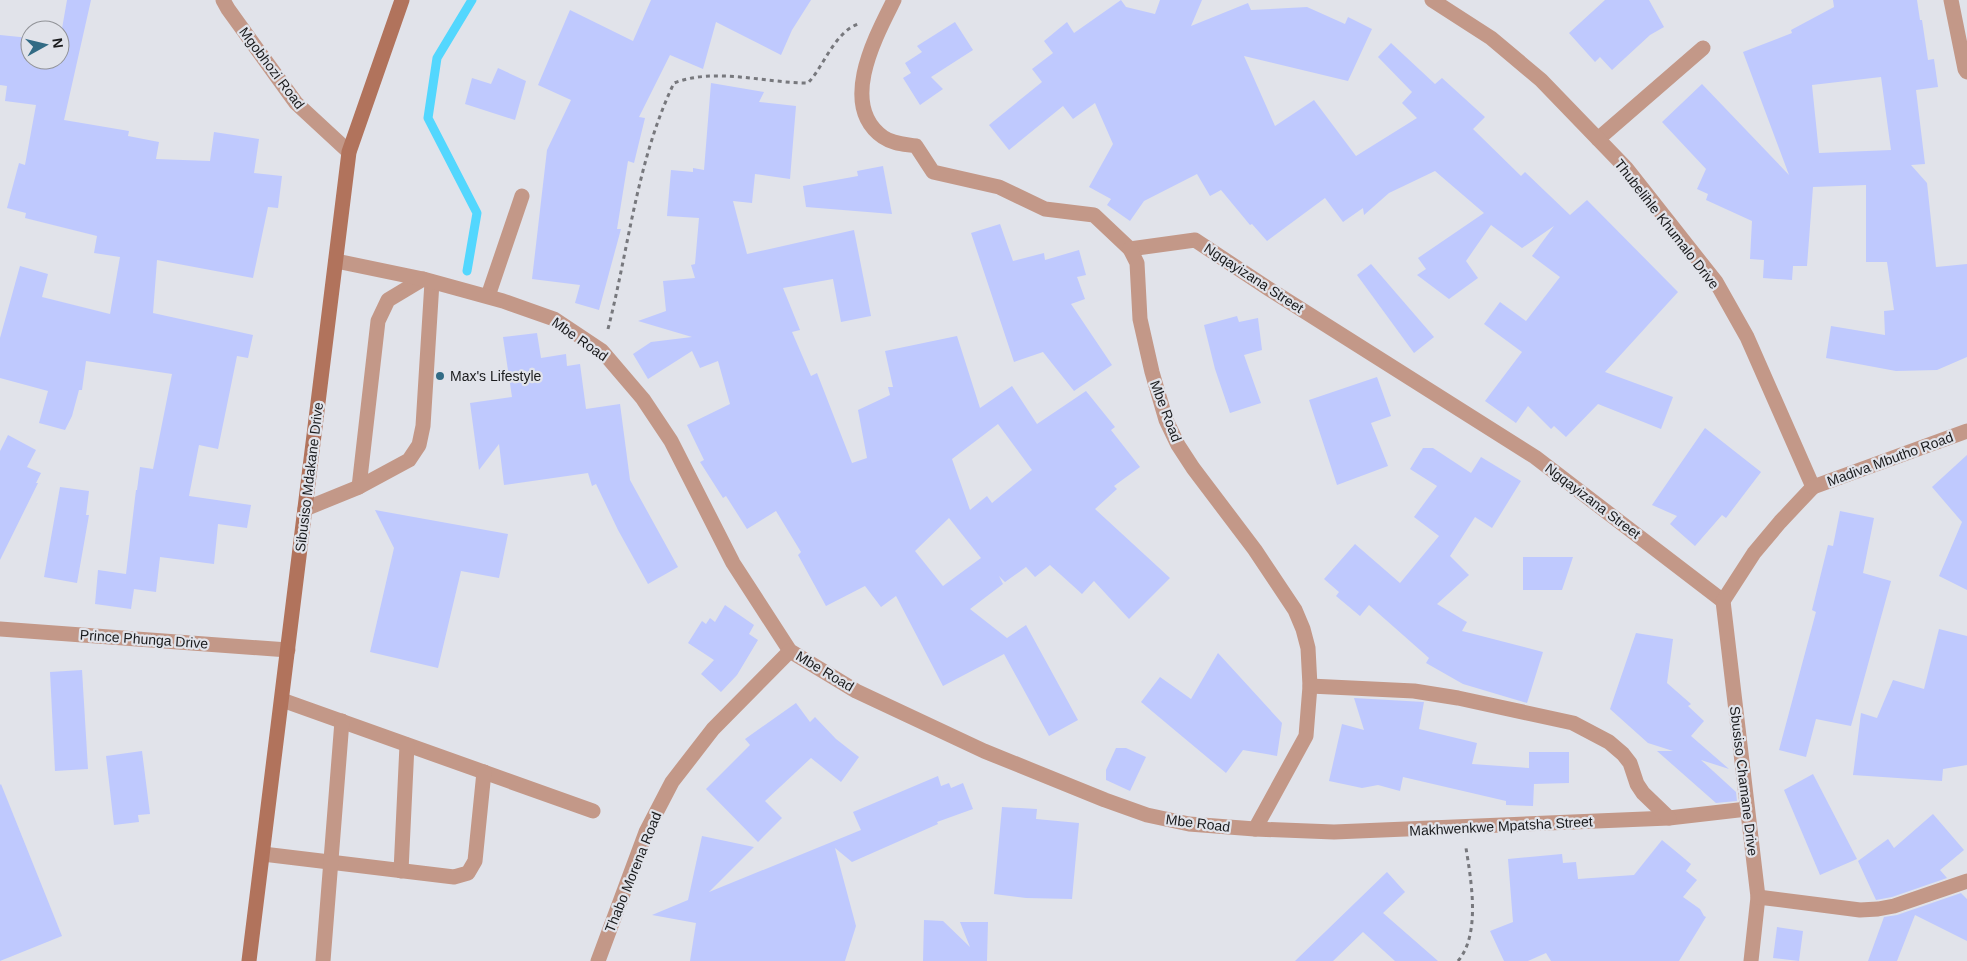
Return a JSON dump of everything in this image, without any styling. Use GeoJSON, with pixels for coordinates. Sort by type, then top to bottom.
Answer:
{"type":"FeatureCollection","features":[{"type":"Feature","properties":{"kind":"street","name":"Mgobhozi Road"},"geometry":{"type":"LineString","coordinates":[[224,0],[264,60],[296,103],[349,152]]}},
{"type":"Feature","properties":{"kind":"street","name":"Sibusiso Mdakane Drive"},"geometry":{"type":"LineString","coordinates":[[249,961],[349,152],[402,0]]}},
{"type":"Feature","properties":{"kind":"street"},"geometry":{"type":"LineString","coordinates":[[894,0],[868,56],[863,77],[862,99],[866,115],[873,127],[884,138],[916,146],[933,172],[999,187],[1045,209],[1094,215],[1130,249]]}},
{"type":"Feature","properties":{"kind":"street","name":"Thubelihle Khumalo Drive"},"geometry":{"type":"LineString","coordinates":[[1432,0],[1491,38],[1541,80],[1626,168],[1716,282],[1747,337],[1813,487]]}},
{"type":"Feature","properties":{"kind":"street"},"geometry":{"type":"LineString","coordinates":[[1951,0],[1967,72]]}},
{"type":"Feature","properties":{"kind":"street"},"geometry":{"type":"LineString","coordinates":[[1598,139],[1703,48]]}},
{"type":"Feature","properties":{"kind":"street"},"geometry":{"type":"LineString","coordinates":[[488,296],[522,196]]}},
{"type":"Feature","properties":{"kind":"street","name":"Ngqayizana Street"},"geometry":{"type":"LineString","coordinates":[[1130,249],[1195,240],[1535,457],[1722,601]]}},
{"type":"Feature","properties":{"kind":"street","name":"Mbe Road"},"geometry":{"type":"LineString","coordinates":[[336,261],[427,280],[488,296],[554,319],[602,351],[643,399],[671,440],[733,563],[790,651],[856,691],[984,751],[1105,800],[1146,815],[1189,824],[1254,829],[1306,736],[1310,686],[1308,648],[1295,610],[1255,550],[1193,468],[1178,445],[1166,420],[1152,372],[1140,319],[1137,263],[1130,249]]}},
{"type":"Feature","properties":{"kind":"street"},"geometry":{"type":"LineString","coordinates":[[305,509],[359,487],[410,460],[419,446],[423,426],[427,280],[388,300],[380,313],[359,487]]}},
{"type":"Feature","properties":{"kind":"street","name":"Madiva Mbutho Road"},"geometry":{"type":"LineString","coordinates":[[1813,487],[1967,432]]}},
{"type":"Feature","properties":{"kind":"street"},"geometry":{"type":"LineString","coordinates":[[1722,601],[1754,553],[1813,487]]}},
{"type":"Feature","properties":{"kind":"street","name":"Sbusiso Chamane Drive"},"geometry":{"type":"LineString","coordinates":[[1722,601],[1758,897],[1751,961]]}},
{"type":"Feature","properties":{"kind":"street","name":"Prince Phunga Drive"},"geometry":{"type":"LineString","coordinates":[[0,629],[288,650]]}},
{"type":"Feature","properties":{"kind":"street","name":"Thabo Morena Road"},"geometry":{"type":"LineString","coordinates":[[598,961],[646,832],[672,782],[713,729],[790,651]]}},
{"type":"Feature","properties":{"kind":"street"},"geometry":{"type":"LineString","coordinates":[[1310,686],[1414,691],[1458,698],[1573,723],[1609,742],[1623,754],[1630,764],[1642,793],[1670,818]]}},
{"type":"Feature","properties":{"kind":"street"},"geometry":{"type":"LineString","coordinates":[[282,700],[593,811]]}},
{"type":"Feature","properties":{"kind":"street"},"geometry":{"type":"LineString","coordinates":[[322,961],[342,722]]}},
{"type":"Feature","properties":{"kind":"street"},"geometry":{"type":"LineString","coordinates":[[401,871],[407,745]]}},
{"type":"Feature","properties":{"kind":"street"},"geometry":{"type":"LineString","coordinates":[[263,854],[454,877],[468,873],[475,861],[484,772]]}},
{"type":"Feature","properties":{"kind":"street","name":"Makhwenkwe Mpatsha Street"},"geometry":{"type":"LineString","coordinates":[[1254,829],[1334,832],[1462,828],[1670,818],[1747,809]]}},
{"type":"Feature","properties":{"kind":"street"},"geometry":{"type":"LineString","coordinates":[[1758,897],[1860,910],[1878,909],[1894,906],[1967,881]]}},
{"type":"Feature","properties":{"kind":"path"},"geometry":{"type":"LineString","coordinates":[[602,351],[643,169],[661,110],[674,83],[690,77],[733,77],[808,83],[839,38],[852,26],[871,19],[885,18]]}},
{"type":"Feature","properties":{"kind":"path"},"geometry":{"type":"LineString","coordinates":[[1458,961],[1467,944],[1473,906],[1462,828]]}},
{"type":"Feature","properties":{"kind":"building"},"geometry":{"type":"Polygon","coordinates":[[[67,0],[91,0],[64,120],[129,131],[128,136],[159,142],[156,159],[210,161],[214,132],[259,139],[254,173],[282,176],[278,208],[268,207],[253,278],[157,260],[153,313],[253,335],[248,358],[237,356],[218,449],[199,445],[189,496],[251,505],[247,528],[218,524],[214,564],[160,557],[156,592],[134,589],[131,609],[95,604],[98,570],[126,574],[140,467],[153,469],[172,374],[86,361],[82,390],[79,390],[72,416],[65,430],[39,423],[48,391],[0,378],[0,338],[20,266],[48,274],[42,297],[110,314],[120,257],[94,253],[97,236],[25,218],[26,213],[7,208],[19,163],[25,165],[36,105],[5,101],[7,86],[0,85],[0,35],[20,37],[20,70],[70,70],[70,20],[64,20],[67,0]]]}},
{"type":"Feature","properties":{"kind":"building"},"geometry":{"type":"Polygon","coordinates":[[[651,0],[811,0],[792,30],[781,55],[716,22],[703,69],[670,55],[639,117],[645,118],[634,163],[628,161],[617,229],[621,229],[599,310],[575,303],[580,285],[532,279],[547,150],[571,100],[538,85],[570,10],[633,41],[651,0]]]}},
{"type":"Feature","properties":{"kind":"building"},"geometry":{"type":"Polygon","coordinates":[[[1121,0],[1126,7],[1155,14],[1160,0],[1202,0],[1191,26],[1248,3],[1251,10],[1307,7],[1345,24],[1348,17],[1372,29],[1348,81],[1244,56],[1275,126],[1314,100],[1356,156],[1417,118],[1402,103],[1412,92],[1378,57],[1391,43],[1435,84],[1442,78],[1485,117],[1473,129],[1521,176],[1525,172],[1570,215],[1587,200],[1678,292],[1605,372],[1673,397],[1661,429],[1598,404],[1566,437],[1554,426],[1551,429],[1528,406],[1516,423],[1485,401],[1522,352],[1484,324],[1500,302],[1526,321],[1560,277],[1532,256],[1554,226],[1522,248],[1491,225],[1466,261],[1478,278],[1449,299],[1417,275],[1426,269],[1418,258],[1484,213],[1435,171],[1389,193],[1364,215],[1363,208],[1343,222],[1325,198],[1267,241],[1252,224],[1250,225],[1221,190],[1210,196],[1197,174],[1144,201],[1130,221],[1107,205],[1111,199],[1089,187],[1113,144],[1095,103],[1073,119],[1063,106],[1009,150],[989,125],[1042,82],[1032,69],[1053,53],[1044,41],[1067,22],[1074,33],[1121,0]]]}},
{"type":"Feature","properties":{"kind":"building"},"geometry":{"type":"Polygon","coordinates":[[[1605,0],[1649,0],[1664,27],[1650,35],[1612,70],[1600,57],[1595,62],[1569,33],[1605,0]]]}},
{"type":"Feature","properties":{"kind":"building"},"geometry":{"type":"Polygon","coordinates":[[[1833,0],[1917,0],[1928,60],[1934,59],[1938,87],[1916,90],[1925,164],[1911,165],[1927,183],[1936,267],[1967,264],[1967,357],[1937,370],[1896,371],[1826,358],[1831,326],[1885,335],[1884,311],[1894,310],[1887,262],[1866,262],[1866,185],[1813,187],[1807,266],[1793,266],[1792,280],[1763,278],[1764,260],[1750,259],[1752,221],[1706,200],[1708,194],[1697,189],[1706,169],[1662,122],[1702,84],[1789,175],[1743,52],[1792,33],[1791,30],[1834,7],[1833,0]],[[1881,77],[1812,85],[1819,153],[1891,150],[1881,77]]]}},
{"type":"Feature","properties":{"kind":"building"},"geometry":{"type":"Polygon","coordinates":[[[955,22],[973,50],[931,77],[943,89],[920,105],[903,78],[911,73],[905,63],[922,52],[917,46],[955,22]]]}},
{"type":"Feature","properties":{"kind":"building"},"geometry":{"type":"Polygon","coordinates":[[[498,68],[526,81],[515,120],[465,104],[472,78],[491,84],[498,68]]]}},
{"type":"Feature","properties":{"kind":"building"},"geometry":{"type":"Polygon","coordinates":[[[711,83],[764,92],[759,102],[796,106],[790,179],[755,174],[752,203],[733,201],[747,254],[854,230],[871,316],[841,322],[833,279],[783,288],[800,330],[792,332],[811,376],[817,373],[852,463],[867,458],[858,410],[890,395],[888,387],[893,387],[885,351],[957,336],[980,408],[1012,386],[1037,424],[1086,391],[1115,427],[1111,430],[1140,467],[1114,486],[1117,489],[1095,509],[1170,578],[1129,619],[1094,581],[1082,594],[1050,565],[1035,577],[1026,567],[1005,582],[999,576],[1003,584],[970,609],[1007,638],[1026,625],[1078,720],[1049,736],[1004,654],[943,686],[896,596],[881,607],[865,586],[826,606],[798,555],[801,552],[776,511],[747,529],[726,496],[723,498],[700,462],[704,460],[687,425],[730,404],[718,361],[700,368],[692,351],[648,379],[633,354],[651,342],[692,337],[638,321],[666,311],[663,281],[695,278],[691,265],[695,264],[699,218],[667,216],[671,170],[693,172],[693,168],[704,170],[711,83]],[[998,424],[952,459],[970,510],[987,496],[992,503],[1032,470],[998,424]],[[949,518],[915,551],[943,586],[981,558],[949,518]]]}},
{"type":"Feature","properties":{"kind":"building"},"geometry":{"type":"Polygon","coordinates":[[[883,166],[892,214],[806,207],[803,186],[858,176],[857,171],[883,166]]]}},
{"type":"Feature","properties":{"kind":"building"},"geometry":{"type":"Polygon","coordinates":[[[1000,224],[1013,261],[1044,253],[1045,260],[1079,250],[1086,275],[1077,277],[1085,299],[1071,304],[1112,365],[1074,391],[1043,352],[1014,362],[971,233],[1000,224]]]}},
{"type":"Feature","properties":{"kind":"building"},"geometry":{"type":"Polygon","coordinates":[[[1371,264],[1434,337],[1414,353],[1357,275],[1371,264]]]}},
{"type":"Feature","properties":{"kind":"building"},"geometry":{"type":"Polygon","coordinates":[[[1237,316],[1239,322],[1258,318],[1262,350],[1244,355],[1261,403],[1230,413],[1215,369],[1204,325],[1237,316]]]}},
{"type":"Feature","properties":{"kind":"building"},"geometry":{"type":"Polygon","coordinates":[[[537,333],[541,358],[566,354],[567,366],[580,364],[586,409],[620,404],[630,480],[678,567],[648,584],[618,530],[596,484],[592,486],[588,473],[504,485],[499,444],[479,470],[470,403],[512,397],[503,337],[537,333]]]}},
{"type":"Feature","properties":{"kind":"building"},"geometry":{"type":"Polygon","coordinates":[[[1377,377],[1391,416],[1371,423],[1388,466],[1337,485],[1309,400],[1377,377]]]}},
{"type":"Feature","properties":{"kind":"building"},"geometry":{"type":"Polygon","coordinates":[[[1705,428],[1761,472],[1726,518],[1722,515],[1695,546],[1670,524],[1677,516],[1652,505],[1705,428]]]}},
{"type":"Feature","properties":{"kind":"building"},"geometry":{"type":"Polygon","coordinates":[[[8,435],[36,450],[27,467],[41,473],[36,483],[38,483],[0,560],[0,451],[8,435]]]}},
{"type":"Feature","properties":{"kind":"building"},"geometry":{"type":"Polygon","coordinates":[[[1423,448],[1433,448],[1471,473],[1481,457],[1521,481],[1492,528],[1475,517],[1450,556],[1469,575],[1437,604],[1467,622],[1462,631],[1543,652],[1527,703],[1463,684],[1426,663],[1429,658],[1369,605],[1360,616],[1336,596],[1339,592],[1324,579],[1355,544],[1400,583],[1439,536],[1414,517],[1437,486],[1410,469],[1423,448]]]}},
{"type":"Feature","properties":{"kind":"building"},"geometry":{"type":"Polygon","coordinates":[[[1967,455],[1967,590],[1939,576],[1962,522],[1932,487],[1967,455]]]}},
{"type":"Feature","properties":{"kind":"building"},"geometry":{"type":"Polygon","coordinates":[[[60,487],[89,491],[86,515],[89,515],[77,583],[44,577],[60,487]]]}},
{"type":"Feature","properties":{"kind":"building"},"geometry":{"type":"Polygon","coordinates":[[[375,510],[508,534],[499,578],[461,571],[438,668],[370,652],[394,548],[375,510]]]}},
{"type":"Feature","properties":{"kind":"building"},"geometry":{"type":"Polygon","coordinates":[[[1840,511],[1874,518],[1863,573],[1891,581],[1851,726],[1816,719],[1806,757],[1779,750],[1816,612],[1812,610],[1828,545],[1833,546],[1840,511]]]}},
{"type":"Feature","properties":{"kind":"building"},"geometry":{"type":"Polygon","coordinates":[[[1523,557],[1573,557],[1562,590],[1523,590],[1523,557]]]}},
{"type":"Feature","properties":{"kind":"building"},"geometry":{"type":"Polygon","coordinates":[[[725,605],[754,625],[749,634],[758,640],[737,675],[721,692],[701,674],[714,660],[688,643],[702,621],[706,624],[710,618],[715,622],[725,605]]]}},
{"type":"Feature","properties":{"kind":"building"},"geometry":{"type":"Polygon","coordinates":[[[1939,629],[1967,636],[1967,765],[1943,769],[1942,781],[1853,775],[1861,713],[1877,718],[1893,680],[1924,689],[1939,629]]]}},
{"type":"Feature","properties":{"kind":"building"},"geometry":{"type":"Polygon","coordinates":[[[1636,633],[1673,639],[1667,683],[1691,704],[1688,706],[1704,721],[1691,736],[1729,769],[1701,760],[1736,792],[1737,801],[1716,803],[1657,751],[1673,751],[1648,743],[1610,709],[1636,633]]]}},
{"type":"Feature","properties":{"kind":"building"},"geometry":{"type":"Polygon","coordinates":[[[1218,653],[1282,723],[1277,756],[1243,750],[1226,773],[1141,702],[1160,677],[1191,699],[1218,653]]]}},
{"type":"Feature","properties":{"kind":"building"},"geometry":{"type":"Polygon","coordinates":[[[82,670],[88,769],[55,771],[50,672],[82,670]]]}},
{"type":"Feature","properties":{"kind":"building"},"geometry":{"type":"Polygon","coordinates":[[[1354,698],[1424,702],[1419,729],[1477,743],[1472,764],[1529,768],[1529,752],[1569,752],[1569,783],[1534,784],[1533,806],[1506,805],[1506,801],[1403,777],[1400,791],[1378,785],[1362,788],[1329,781],[1342,724],[1364,730],[1354,698]]]}},
{"type":"Feature","properties":{"kind":"building"},"geometry":{"type":"Polygon","coordinates":[[[796,703],[810,722],[815,717],[836,739],[859,757],[841,782],[811,758],[765,801],[782,818],[758,842],[706,789],[750,745],[745,739],[796,703]]]}},
{"type":"Feature","properties":{"kind":"building"},"geometry":{"type":"Polygon","coordinates":[[[1116,748],[1126,748],[1146,757],[1130,791],[1106,780],[1106,770],[1116,748]]]}},
{"type":"Feature","properties":{"kind":"building"},"geometry":{"type":"Polygon","coordinates":[[[142,751],[150,814],[138,815],[139,822],[114,825],[106,756],[142,751]]]}},
{"type":"Feature","properties":{"kind":"building"},"geometry":{"type":"Polygon","coordinates":[[[1813,774],[1857,859],[1820,875],[1784,790],[1813,774]]]}},
{"type":"Feature","properties":{"kind":"building"},"geometry":{"type":"Polygon","coordinates":[[[938,776],[941,786],[949,783],[951,788],[963,783],[973,809],[937,822],[938,824],[852,862],[835,848],[856,926],[845,961],[690,961],[696,923],[652,915],[688,900],[702,836],[754,847],[709,892],[861,830],[853,812],[938,776]]]}},
{"type":"Feature","properties":{"kind":"building"},"geometry":{"type":"Polygon","coordinates":[[[0,785],[62,936],[0,961],[0,785]]]}},
{"type":"Feature","properties":{"kind":"building"},"geometry":{"type":"Polygon","coordinates":[[[1002,807],[1037,809],[1036,819],[1079,823],[1072,899],[1026,898],[994,894],[1002,807]]]}},
{"type":"Feature","properties":{"kind":"building"},"geometry":{"type":"Polygon","coordinates":[[[1933,814],[1964,850],[1940,870],[1947,878],[1892,897],[1876,900],[1858,861],[1888,839],[1894,848],[1933,814]]]}},
{"type":"Feature","properties":{"kind":"building"},"geometry":{"type":"Polygon","coordinates":[[[1662,840],[1691,864],[1686,871],[1697,880],[1683,897],[1700,909],[1706,917],[1679,961],[1551,961],[1546,953],[1528,961],[1504,961],[1490,931],[1513,922],[1508,859],[1562,854],[1563,863],[1576,862],[1578,879],[1634,875],[1662,840]]]}},
{"type":"Feature","properties":{"kind":"building"},"geometry":{"type":"Polygon","coordinates":[[[1387,872],[1405,892],[1383,913],[1438,961],[1395,961],[1363,932],[1333,961],[1295,961],[1387,872]]]}},
{"type":"Feature","properties":{"kind":"building"},"geometry":{"type":"Polygon","coordinates":[[[1961,893],[1967,899],[1967,941],[1915,915],[1897,961],[1868,961],[1884,917],[1897,915],[1961,893]]]}},
{"type":"Feature","properties":{"kind":"building"},"geometry":{"type":"Polygon","coordinates":[[[924,920],[943,921],[970,947],[960,922],[988,922],[987,961],[923,961],[924,920]]]}},
{"type":"Feature","properties":{"kind":"building"},"geometry":{"type":"Polygon","coordinates":[[[1777,927],[1803,931],[1799,961],[1773,958],[1777,927]]]}},
{"type":"Feature","properties":{"kind":"waterway"},"geometry":{"type":"LineString","coordinates":[[467,271],[477,213],[428,118],[437,58],[472,0]]}},
{"type":"Feature","properties":{"kind":"place","name":"Max's Lifestyle"},"geometry":{"type":"Point","coordinates":[440,376]}}]}
